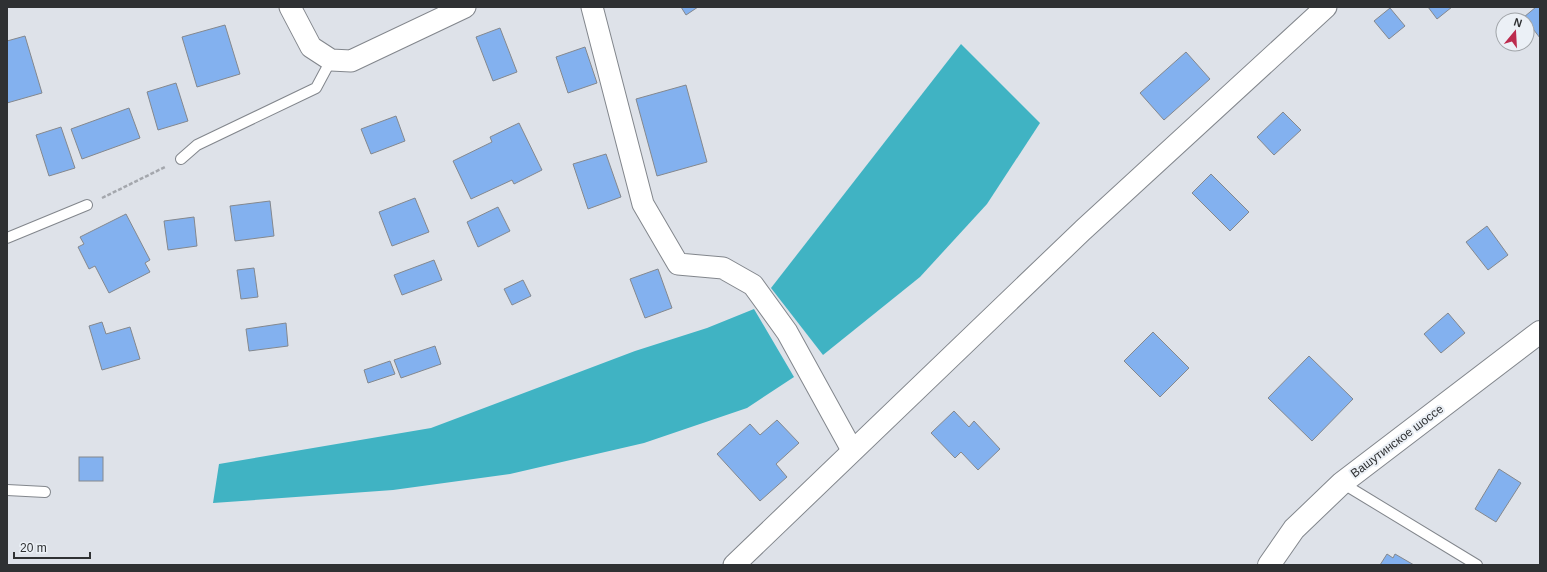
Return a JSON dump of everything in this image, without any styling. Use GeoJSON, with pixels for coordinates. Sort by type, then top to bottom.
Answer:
{"type":"FeatureCollection","features":[{"type":"Feature","properties":{"kind":"street"},"geometry":{"type":"LineString","coordinates":[[290,7],[311,47],[331,60],[351,61],[465,7]]}},
{"type":"Feature","properties":{"kind":"street"},"geometry":{"type":"LineString","coordinates":[[592,7],[643,204],[678,264],[723,268],[753,285],[787,332],[852,450]]}},
{"type":"Feature","properties":{"kind":"street"},"geometry":{"type":"LineString","coordinates":[[734,565],[852,450],[1084,230],[1326,7]]}},
{"type":"Feature","properties":{"kind":"street","name":"Вашутинское шоссе"},"geometry":{"type":"LineString","coordinates":[[1269,565],[1294,529],[1342,483],[1540,332]]}},
{"type":"Feature","properties":{"kind":"lane"},"geometry":{"type":"LineString","coordinates":[[181,159],[197,145],[316,88],[331,60]]}},
{"type":"Feature","properties":{"kind":"lane"},"geometry":{"type":"LineString","coordinates":[[7,238],[87,205]]}},
{"type":"Feature","properties":{"kind":"lane"},"geometry":{"type":"LineString","coordinates":[[1342,483],[1478,565]]}},
{"type":"Feature","properties":{"kind":"lane"},"geometry":{"type":"LineString","coordinates":[[7,490],[45,492]]}},
{"type":"Feature","properties":{"kind":"path"},"geometry":{"type":"LineString","coordinates":[[87,205],[181,159]]}},
{"type":"Feature","properties":{"kind":"water"},"geometry":{"type":"Polygon","coordinates":[[[961,44],[1040,123],[987,204],[920,277],[823,355],[771,288],[961,44]]]}},
{"type":"Feature","properties":{"kind":"water"},"geometry":{"type":"Polygon","coordinates":[[[754,309],[794,377],[747,408],[644,443],[510,474],[393,490],[213,503],[219,464],[431,428],[635,351],[707,328],[754,309]]]}},
{"type":"Feature","properties":{"kind":"building"},"geometry":{"type":"Polygon","coordinates":[[[681,7],[698,7],[686,15],[681,7]]]}},
{"type":"Feature","properties":{"kind":"building"},"geometry":{"type":"Polygon","coordinates":[[[1428,7],[1452,7],[1437,19],[1428,7]]]}},
{"type":"Feature","properties":{"kind":"building"},"geometry":{"type":"Polygon","coordinates":[[[1536,7],[1540,7],[1540,38],[1535,31],[1535,12],[1530,12],[1536,7]]]}},
{"type":"Feature","properties":{"kind":"building"},"geometry":{"type":"Polygon","coordinates":[[[1390,8],[1405,26],[1389,39],[1374,21],[1390,8]]]}},
{"type":"Feature","properties":{"kind":"building"},"geometry":{"type":"Polygon","coordinates":[[[225,25],[240,74],[197,87],[182,37],[225,25]]]}},
{"type":"Feature","properties":{"kind":"building"},"geometry":{"type":"Polygon","coordinates":[[[500,28],[517,72],[493,81],[476,37],[500,28]]]}},
{"type":"Feature","properties":{"kind":"building"},"geometry":{"type":"Polygon","coordinates":[[[25,36],[42,93],[7,103],[7,41],[25,36]]]}},
{"type":"Feature","properties":{"kind":"building"},"geometry":{"type":"Polygon","coordinates":[[[585,47],[597,83],[568,93],[556,57],[585,47]]]}},
{"type":"Feature","properties":{"kind":"building"},"geometry":{"type":"Polygon","coordinates":[[[1186,52],[1210,79],[1164,120],[1140,93],[1186,52]]]}},
{"type":"Feature","properties":{"kind":"building"},"geometry":{"type":"Polygon","coordinates":[[[176,83],[188,121],[158,130],[147,92],[176,83]]]}},
{"type":"Feature","properties":{"kind":"building"},"geometry":{"type":"Polygon","coordinates":[[[686,85],[707,162],[657,176],[636,99],[686,85]]]}},
{"type":"Feature","properties":{"kind":"building"},"geometry":{"type":"Polygon","coordinates":[[[129,108],[140,138],[82,159],[71,129],[129,108]]]}},
{"type":"Feature","properties":{"kind":"building"},"geometry":{"type":"Polygon","coordinates":[[[1283,112],[1301,130],[1274,155],[1257,137],[1283,112]]]}},
{"type":"Feature","properties":{"kind":"building"},"geometry":{"type":"Polygon","coordinates":[[[396,116],[405,141],[371,154],[361,129],[396,116]]]}},
{"type":"Feature","properties":{"kind":"building"},"geometry":{"type":"Polygon","coordinates":[[[519,123],[542,170],[514,184],[512,180],[471,199],[453,161],[492,142],[490,137],[519,123]]]}},
{"type":"Feature","properties":{"kind":"building"},"geometry":{"type":"Polygon","coordinates":[[[61,127],[75,168],[49,176],[36,135],[61,127]]]}},
{"type":"Feature","properties":{"kind":"building"},"geometry":{"type":"Polygon","coordinates":[[[606,154],[621,197],[588,209],[573,164],[606,154]]]}},
{"type":"Feature","properties":{"kind":"building"},"geometry":{"type":"Polygon","coordinates":[[[1211,174],[1249,212],[1230,231],[1192,193],[1211,174]]]}},
{"type":"Feature","properties":{"kind":"building"},"geometry":{"type":"Polygon","coordinates":[[[415,198],[429,232],[392,246],[379,212],[415,198]]]}},
{"type":"Feature","properties":{"kind":"building"},"geometry":{"type":"Polygon","coordinates":[[[270,201],[274,236],[235,241],[230,206],[270,201]]]}},
{"type":"Feature","properties":{"kind":"building"},"geometry":{"type":"Polygon","coordinates":[[[498,207],[510,231],[478,247],[467,222],[498,207]]]}},
{"type":"Feature","properties":{"kind":"building"},"geometry":{"type":"Polygon","coordinates":[[[126,214],[150,260],[145,263],[150,272],[109,293],[95,266],[89,269],[78,247],[84,244],[80,237],[126,214]]]}},
{"type":"Feature","properties":{"kind":"building"},"geometry":{"type":"Polygon","coordinates":[[[194,217],[197,246],[168,250],[164,221],[194,217]]]}},
{"type":"Feature","properties":{"kind":"building"},"geometry":{"type":"Polygon","coordinates":[[[1487,226],[1508,255],[1488,270],[1466,242],[1487,226]]]}},
{"type":"Feature","properties":{"kind":"building"},"geometry":{"type":"Polygon","coordinates":[[[434,260],[442,280],[402,295],[394,275],[434,260]]]}},
{"type":"Feature","properties":{"kind":"building"},"geometry":{"type":"Polygon","coordinates":[[[254,268],[258,297],[241,299],[237,270],[254,268]]]}},
{"type":"Feature","properties":{"kind":"building"},"geometry":{"type":"Polygon","coordinates":[[[658,269],[672,308],[645,318],[630,279],[658,269]]]}},
{"type":"Feature","properties":{"kind":"building"},"geometry":{"type":"Polygon","coordinates":[[[523,280],[531,296],[512,305],[504,289],[523,280]]]}},
{"type":"Feature","properties":{"kind":"building"},"geometry":{"type":"Polygon","coordinates":[[[1448,313],[1465,333],[1441,353],[1424,334],[1448,313]]]}},
{"type":"Feature","properties":{"kind":"building"},"geometry":{"type":"Polygon","coordinates":[[[102,322],[106,334],[130,327],[140,359],[102,370],[89,326],[102,322]]]}},
{"type":"Feature","properties":{"kind":"building"},"geometry":{"type":"Polygon","coordinates":[[[286,323],[288,346],[249,351],[246,329],[286,323]]]}},
{"type":"Feature","properties":{"kind":"building"},"geometry":{"type":"Polygon","coordinates":[[[1153,332],[1189,368],[1160,397],[1124,361],[1153,332]]]}},
{"type":"Feature","properties":{"kind":"building"},"geometry":{"type":"Polygon","coordinates":[[[435,346],[441,364],[401,378],[394,360],[435,346]]]}},
{"type":"Feature","properties":{"kind":"building"},"geometry":{"type":"Polygon","coordinates":[[[1309,356],[1353,399],[1312,441],[1268,398],[1309,356]]]}},
{"type":"Feature","properties":{"kind":"building"},"geometry":{"type":"Polygon","coordinates":[[[390,361],[395,374],[368,383],[364,370],[390,361]]]}},
{"type":"Feature","properties":{"kind":"building"},"geometry":{"type":"Polygon","coordinates":[[[954,411],[969,427],[974,421],[1000,449],[978,470],[961,452],[955,458],[931,433],[954,411]]]}},
{"type":"Feature","properties":{"kind":"building"},"geometry":{"type":"Polygon","coordinates":[[[777,420],[799,443],[776,464],[787,477],[760,501],[717,454],[750,424],[760,435],[777,420]]]}},
{"type":"Feature","properties":{"kind":"building"},"geometry":{"type":"Polygon","coordinates":[[[79,457],[103,457],[103,481],[79,481],[79,457]]]}},
{"type":"Feature","properties":{"kind":"building"},"geometry":{"type":"Polygon","coordinates":[[[1499,469],[1521,483],[1496,522],[1475,509],[1499,469]]]}},
{"type":"Feature","properties":{"kind":"building"},"geometry":{"type":"Polygon","coordinates":[[[1387,554],[1393,558],[1395,554],[1414,565],[1380,565],[1387,554]]]}}]}
